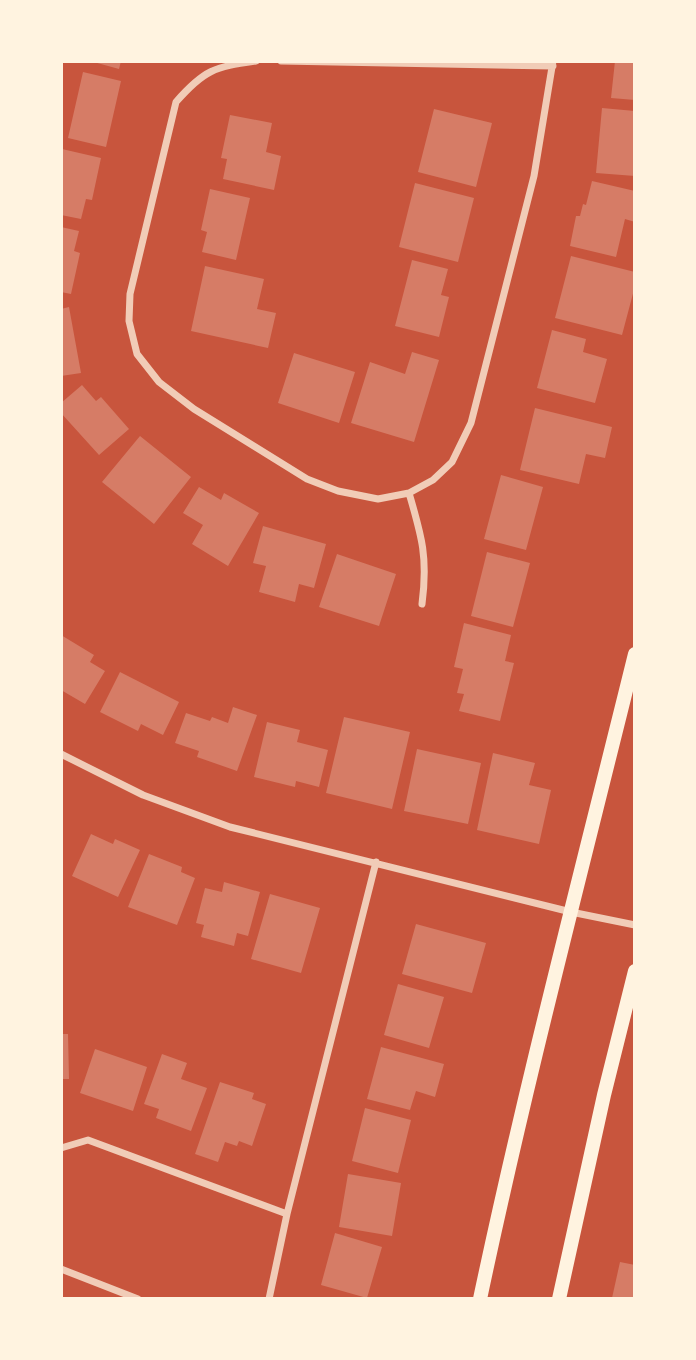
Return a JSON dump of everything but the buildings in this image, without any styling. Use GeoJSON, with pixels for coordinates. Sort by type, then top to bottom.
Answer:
{"type":"FeatureCollection","features":[{"type":"Feature","properties":{"kind":"main road"},"geometry":{"type":"LineString","coordinates":[[480,1299],[515,1138],[635,654]]}},
{"type":"Feature","properties":{"kind":"main road"},"geometry":{"type":"LineString","coordinates":[[559,1299],[604,1095],[635,971]]}},
{"type":"Feature","properties":{"kind":"street"},"geometry":{"type":"LineString","coordinates":[[256,61],[224,65],[196,79],[176,102],[130,294],[129,321],[137,354],[159,382],[194,410],[307,479],[338,491],[378,499],[408,493],[433,480],[452,462],[471,423],[534,176],[553,64],[281,61]]}},
{"type":"Feature","properties":{"kind":"street"},"geometry":{"type":"LineString","coordinates":[[408,493],[422,536],[426,572],[422,604]]}},
{"type":"Feature","properties":{"kind":"street"},"geometry":{"type":"LineString","coordinates":[[61,754],[143,795],[230,827],[571,912],[635,925]]}},
{"type":"Feature","properties":{"kind":"street"},"geometry":{"type":"LineString","coordinates":[[270,1299],[287,1214],[376,862]]}},
{"type":"Feature","properties":{"kind":"street"},"geometry":{"type":"LineString","coordinates":[[61,1148],[88,1140],[287,1214]]}},
{"type":"Feature","properties":{"kind":"street"},"geometry":{"type":"LineString","coordinates":[[61,1269],[138,1299]]}}]}
